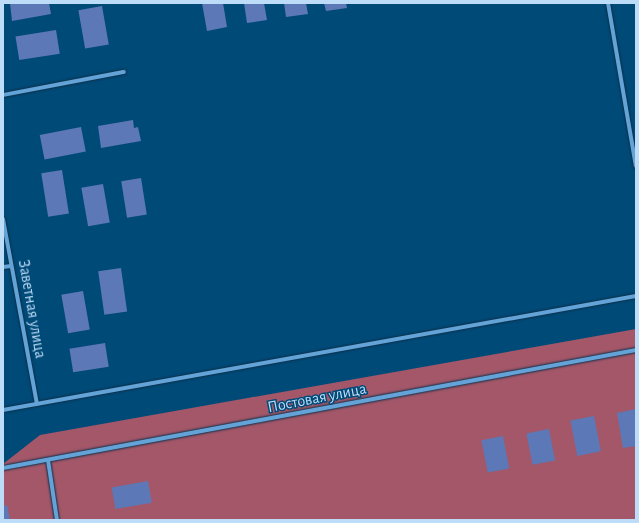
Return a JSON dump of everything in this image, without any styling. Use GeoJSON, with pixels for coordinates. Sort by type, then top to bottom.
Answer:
{"type":"FeatureCollection","features":[{"type":"Feature","properties":{"kind":"street"},"geometry":{"type":"LineString","coordinates":[[608,3],[636,166]]}},
{"type":"Feature","properties":{"kind":"street"},"geometry":{"type":"LineString","coordinates":[[3,95],[124,72]]}},
{"type":"Feature","properties":{"kind":"street","name":"Заветная улица"},"geometry":{"type":"LineString","coordinates":[[3,219],[37,404]]}},
{"type":"Feature","properties":{"kind":"street"},"geometry":{"type":"LineString","coordinates":[[3,267],[11,266]]}},
{"type":"Feature","properties":{"kind":"street"},"geometry":{"type":"LineString","coordinates":[[3,410],[636,296]]}},
{"type":"Feature","properties":{"kind":"street","name":"Постовая улица"},"geometry":{"type":"LineString","coordinates":[[3,468],[636,350]]}},
{"type":"Feature","properties":{"kind":"street"},"geometry":{"type":"LineString","coordinates":[[48,460],[58,520]]}},
{"type":"Feature","properties":{"kind":"shaded area"},"geometry":{"type":"Polygon","coordinates":[[[636,329],[636,520],[3,520],[3,464],[40,435],[636,329]]]}},
{"type":"Feature","properties":{"kind":"building"},"geometry":{"type":"Polygon","coordinates":[[[10,3],[49,3],[51,14],[12,21],[10,3]]]}},
{"type":"Feature","properties":{"kind":"building"},"geometry":{"type":"Polygon","coordinates":[[[202,3],[223,3],[227,27],[207,31],[202,3]]]}},
{"type":"Feature","properties":{"kind":"building"},"geometry":{"type":"Polygon","coordinates":[[[244,3],[264,3],[267,20],[247,23],[244,3]]]}},
{"type":"Feature","properties":{"kind":"building"},"geometry":{"type":"Polygon","coordinates":[[[284,3],[306,3],[308,14],[286,17],[284,3]]]}},
{"type":"Feature","properties":{"kind":"building"},"geometry":{"type":"Polygon","coordinates":[[[324,3],[346,3],[347,8],[326,11],[324,3]]]}},
{"type":"Feature","properties":{"kind":"building"},"geometry":{"type":"Polygon","coordinates":[[[102,6],[109,44],[85,49],[78,10],[102,6]]]}},
{"type":"Feature","properties":{"kind":"building"},"geometry":{"type":"Polygon","coordinates":[[[56,30],[60,54],[19,60],[16,36],[56,30]]]}},
{"type":"Feature","properties":{"kind":"building"},"geometry":{"type":"Polygon","coordinates":[[[133,120],[134,128],[138,127],[141,141],[101,148],[98,126],[133,120]]]}},
{"type":"Feature","properties":{"kind":"building"},"geometry":{"type":"Polygon","coordinates":[[[81,127],[86,152],[45,160],[40,135],[81,127]]]}},
{"type":"Feature","properties":{"kind":"building"},"geometry":{"type":"Polygon","coordinates":[[[62,170],[69,213],[48,217],[41,173],[62,170]]]}},
{"type":"Feature","properties":{"kind":"building"},"geometry":{"type":"Polygon","coordinates":[[[141,178],[147,215],[127,218],[121,181],[141,178]]]}},
{"type":"Feature","properties":{"kind":"building"},"geometry":{"type":"Polygon","coordinates":[[[103,184],[110,222],[88,226],[81,188],[103,184]]]}},
{"type":"Feature","properties":{"kind":"building"},"geometry":{"type":"Polygon","coordinates":[[[121,268],[127,312],[104,315],[98,271],[121,268]]]}},
{"type":"Feature","properties":{"kind":"building"},"geometry":{"type":"Polygon","coordinates":[[[83,291],[90,329],[68,333],[61,295],[83,291]]]}},
{"type":"Feature","properties":{"kind":"building"},"geometry":{"type":"Polygon","coordinates":[[[105,343],[109,367],[73,372],[69,349],[105,343]]]}},
{"type":"Feature","properties":{"kind":"building"},"geometry":{"type":"Polygon","coordinates":[[[636,409],[636,446],[623,448],[617,413],[636,409]]]}},
{"type":"Feature","properties":{"kind":"building"},"geometry":{"type":"Polygon","coordinates":[[[594,416],[601,451],[577,456],[570,421],[594,416]]]}},
{"type":"Feature","properties":{"kind":"building"},"geometry":{"type":"Polygon","coordinates":[[[549,429],[555,460],[533,465],[526,433],[549,429]]]}},
{"type":"Feature","properties":{"kind":"building"},"geometry":{"type":"Polygon","coordinates":[[[503,436],[509,468],[488,473],[481,440],[503,436]]]}},
{"type":"Feature","properties":{"kind":"building"},"geometry":{"type":"Polygon","coordinates":[[[148,481],[152,503],[115,509],[112,487],[148,481]]]}},
{"type":"Feature","properties":{"kind":"building"},"geometry":{"type":"Polygon","coordinates":[[[7,505],[10,520],[3,520],[3,506],[7,505]]]}}]}
